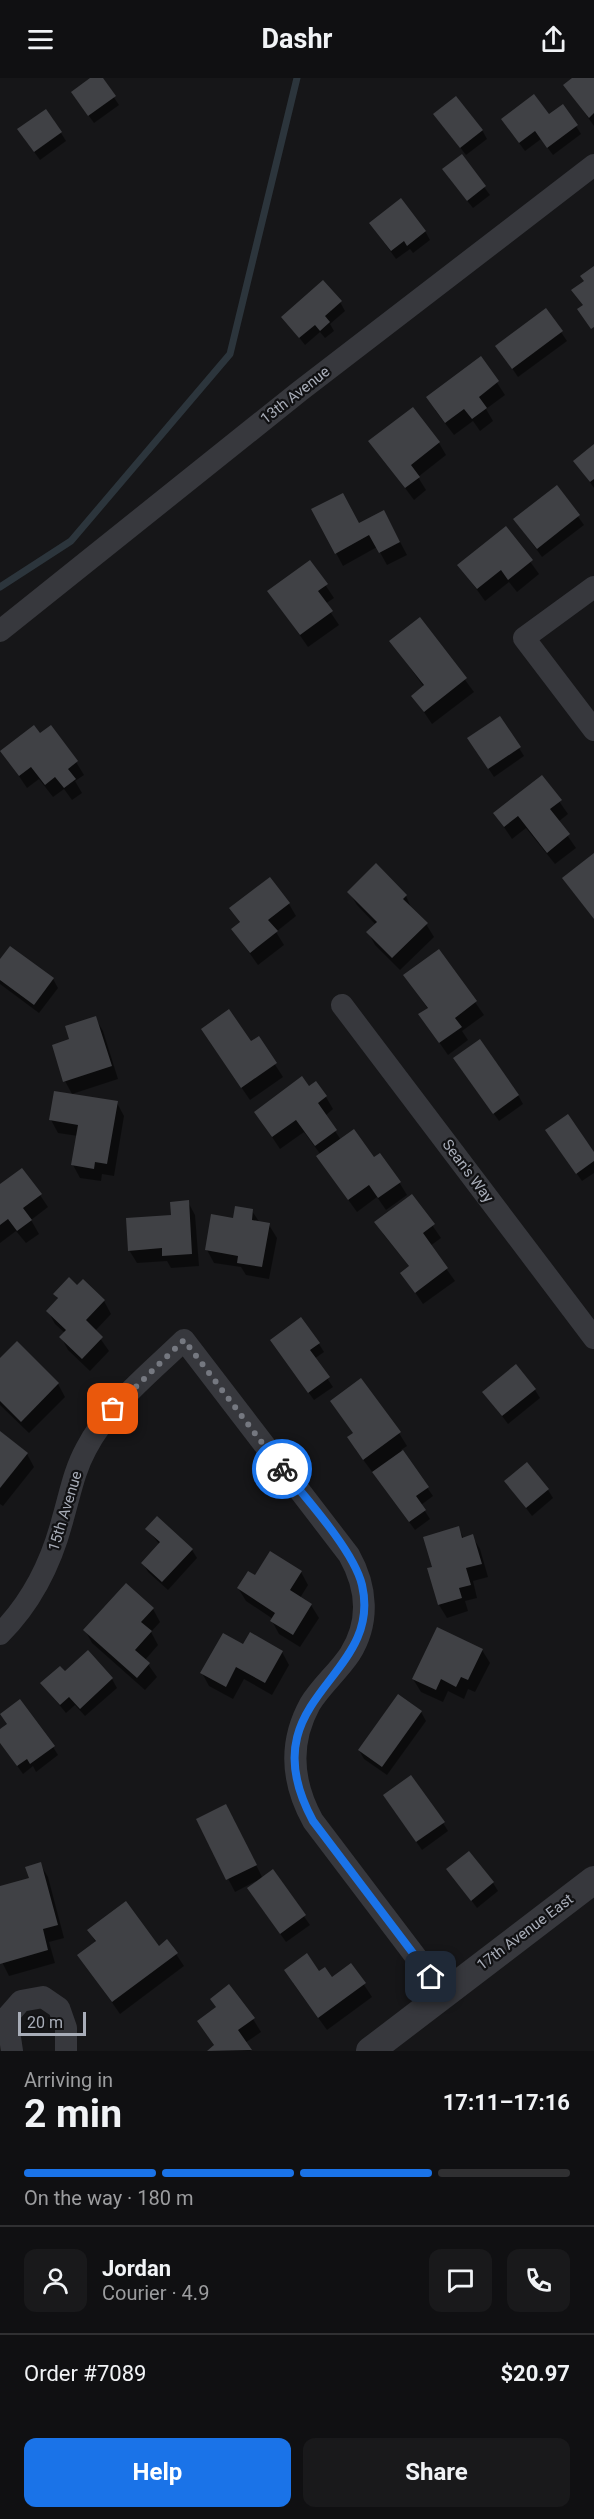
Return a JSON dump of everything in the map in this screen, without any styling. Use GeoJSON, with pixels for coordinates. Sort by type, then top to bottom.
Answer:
{"type":"FeatureCollection","features":[{"type":"Feature","properties":{"kind":"street","name":"13th Avenue"},"geometry":{"type":"LineString","coordinates":[[0,631],[300,391],[594,165]]}},
{"type":"Feature","properties":{"kind":"street"},"geometry":{"type":"LineString","coordinates":[[594,587],[524,638],[594,730]]}},
{"type":"Feature","properties":{"kind":"street","name":"Sean's Way"},"geometry":{"type":"LineString","coordinates":[[342,1005],[594,1338]]}},
{"type":"Feature","properties":{"kind":"street","name":"15th Avenue"},"geometry":{"type":"LineString","coordinates":[[0,1634],[27,1601],[44,1572],[54,1550],[73,1479],[86,1449],[103,1421],[124,1396],[184,1340],[349,1555],[356,1569],[364,1600],[360,1632],[350,1654],[309,1705],[299,1728],[294,1751],[295,1776],[301,1800],[313,1821],[444,1994]]}},
{"type":"Feature","properties":{"kind":"street","name":"17th Avenue East"},"geometry":{"type":"LineString","coordinates":[[370,2051],[594,1880]]}},
{"type":"Feature","properties":{"kind":"street"},"geometry":{"type":"LineString","coordinates":[[12,2051],[7,2017],[21,2001],[43,1997],[59,2008],[66,2028],[66,2051]]}},
{"type":"Feature","properties":{"kind":"building"},"geometry":{"type":"Polygon","coordinates":[[[90,78],[103,78],[116,96],[88,116],[71,92],[90,78]]]}},
{"type":"Feature","properties":{"kind":"building"},"geometry":{"type":"Polygon","coordinates":[[[572,78],[594,78],[594,113],[589,118],[563,85],[572,78]]]}},
{"type":"Feature","properties":{"kind":"building"},"geometry":{"type":"Polygon","coordinates":[[[534,94],[549,114],[563,104],[578,125],[547,148],[535,131],[519,143],[501,119],[534,94]]]}},
{"type":"Feature","properties":{"kind":"building"},"geometry":{"type":"Polygon","coordinates":[[[456,96],[483,130],[460,148],[433,114],[456,96]]]}},
{"type":"Feature","properties":{"kind":"building"},"geometry":{"type":"Polygon","coordinates":[[[46,109],[62,132],[34,152],[17,129],[46,109]]]}},
{"type":"Feature","properties":{"kind":"building"},"geometry":{"type":"Polygon","coordinates":[[[462,154],[486,186],[467,201],[442,169],[462,154]]]}},
{"type":"Feature","properties":{"kind":"building"},"geometry":{"type":"Polygon","coordinates":[[[401,198],[426,231],[407,246],[404,241],[391,251],[369,223],[401,198]]]}},
{"type":"Feature","properties":{"kind":"building"},"geometry":{"type":"Polygon","coordinates":[[[594,266],[594,327],[591,329],[577,309],[583,305],[571,290],[584,281],[580,276],[594,266]]]}},
{"type":"Feature","properties":{"kind":"building"},"geometry":{"type":"Polygon","coordinates":[[[323,280],[342,301],[325,316],[330,322],[320,331],[315,325],[299,338],[281,317],[323,280]]]}},
{"type":"Feature","properties":{"kind":"building"},"geometry":{"type":"Polygon","coordinates":[[[546,308],[563,331],[512,369],[495,346],[546,308]]]}},
{"type":"Feature","properties":{"kind":"building"},"geometry":{"type":"Polygon","coordinates":[[[481,356],[499,381],[479,397],[487,408],[472,419],[464,409],[445,423],[426,397],[481,356]]]}},
{"type":"Feature","properties":{"kind":"building"},"geometry":{"type":"Polygon","coordinates":[[[413,407],[440,442],[411,465],[420,477],[405,488],[368,441],[413,407]]]}},
{"type":"Feature","properties":{"kind":"building"},"geometry":{"type":"Polygon","coordinates":[[[594,444],[594,479],[590,482],[573,461],[594,444]]]}},
{"type":"Feature","properties":{"kind":"building"},"geometry":{"type":"Polygon","coordinates":[[[557,485],[580,515],[537,549],[513,519],[557,485]]]}},
{"type":"Feature","properties":{"kind":"building"},"geometry":{"type":"Polygon","coordinates":[[[343,493],[359,523],[384,510],[400,542],[379,553],[369,535],[335,554],[311,509],[343,493]]]}},
{"type":"Feature","properties":{"kind":"building"},"geometry":{"type":"Polygon","coordinates":[[[506,526],[533,560],[508,580],[501,570],[477,589],[457,565],[506,526]]]}},
{"type":"Feature","properties":{"kind":"building"},"geometry":{"type":"Polygon","coordinates":[[[310,560],[328,584],[318,591],[333,611],[300,635],[267,591],[310,560]]]}},
{"type":"Feature","properties":{"kind":"building"},"geometry":{"type":"Polygon","coordinates":[[[420,617],[467,678],[424,712],[411,696],[424,685],[389,641],[420,617]]]}},
{"type":"Feature","properties":{"kind":"building"},"geometry":{"type":"Polygon","coordinates":[[[500,716],[521,747],[488,769],[467,738],[500,716]]]}},
{"type":"Feature","properties":{"kind":"building"},"geometry":{"type":"Polygon","coordinates":[[[34,725],[40,733],[51,725],[78,761],[68,769],[76,779],[64,788],[55,777],[45,785],[31,767],[19,776],[0,751],[34,725]]]}},
{"type":"Feature","properties":{"kind":"building"},"geometry":{"type":"Polygon","coordinates":[[[542,775],[562,800],[550,809],[570,834],[547,853],[518,816],[504,827],[493,813],[542,775]]]}},
{"type":"Feature","properties":{"kind":"building"},"geometry":{"type":"Polygon","coordinates":[[[594,853],[594,919],[562,878],[594,853]]]}},
{"type":"Feature","properties":{"kind":"building"},"geometry":{"type":"Polygon","coordinates":[[[376,863],[407,895],[403,899],[428,923],[392,958],[366,932],[377,922],[347,892],[376,863]]]}},
{"type":"Feature","properties":{"kind":"building"},"geometry":{"type":"Polygon","coordinates":[[[270,877],[290,903],[268,920],[278,931],[250,953],[231,929],[240,922],[229,908],[270,877]]]}},
{"type":"Feature","properties":{"kind":"building"},"geometry":{"type":"Polygon","coordinates":[[[10,946],[54,978],[34,1005],[0,980],[0,959],[10,946]]]}},
{"type":"Feature","properties":{"kind":"building"},"geometry":{"type":"Polygon","coordinates":[[[439,949],[477,1001],[455,1018],[462,1027],[439,1043],[418,1014],[428,1008],[403,975],[439,949]]]}},
{"type":"Feature","properties":{"kind":"building"},"geometry":{"type":"Polygon","coordinates":[[[229,1009],[251,1041],[259,1036],[277,1063],[241,1088],[201,1029],[229,1009]]]}},
{"type":"Feature","properties":{"kind":"building"},"geometry":{"type":"Polygon","coordinates":[[[96,1016],[112,1066],[63,1082],[52,1045],[69,1039],[65,1026],[96,1016]]]}},
{"type":"Feature","properties":{"kind":"building"},"geometry":{"type":"Polygon","coordinates":[[[480,1039],[519,1095],[493,1114],[453,1058],[480,1039]]]}},
{"type":"Feature","properties":{"kind":"building"},"geometry":{"type":"Polygon","coordinates":[[[302,1076],[309,1086],[316,1081],[327,1096],[318,1103],[337,1130],[315,1146],[296,1120],[272,1137],[254,1112],[302,1076]]]}},
{"type":"Feature","properties":{"kind":"building"},"geometry":{"type":"Polygon","coordinates":[[[54,1091],[118,1101],[107,1164],[95,1162],[94,1169],[71,1165],[78,1125],[49,1120],[54,1091]]]}},
{"type":"Feature","properties":{"kind":"building"},"geometry":{"type":"Polygon","coordinates":[[[568,1114],[594,1152],[594,1161],[576,1174],[545,1130],[568,1114]]]}},
{"type":"Feature","properties":{"kind":"building"},"geometry":{"type":"Polygon","coordinates":[[[354,1129],[374,1157],[380,1153],[401,1182],[378,1198],[369,1185],[348,1200],[316,1156],[354,1129]]]}},
{"type":"Feature","properties":{"kind":"building"},"geometry":{"type":"Polygon","coordinates":[[[22,1168],[42,1194],[23,1208],[32,1220],[17,1231],[8,1219],[0,1225],[0,1184],[22,1168]]]}},
{"type":"Feature","properties":{"kind":"building"},"geometry":{"type":"Polygon","coordinates":[[[412,1194],[435,1224],[423,1233],[448,1268],[415,1293],[400,1273],[409,1266],[374,1222],[412,1194]]]}},
{"type":"Feature","properties":{"kind":"building"},"geometry":{"type":"Polygon","coordinates":[[[189,1200],[192,1254],[162,1256],[162,1248],[128,1251],[126,1218],[171,1215],[170,1202],[189,1200]]]}},
{"type":"Feature","properties":{"kind":"building"},"geometry":{"type":"Polygon","coordinates":[[[235,1206],[253,1209],[252,1220],[270,1223],[262,1267],[237,1263],[238,1256],[205,1250],[211,1214],[233,1218],[235,1206]]]}},
{"type":"Feature","properties":{"kind":"building"},"geometry":{"type":"Polygon","coordinates":[[[69,1277],[77,1285],[83,1279],[105,1300],[86,1320],[103,1337],[82,1359],[59,1337],[66,1330],[46,1311],[58,1298],[53,1294],[69,1277]]]}},
{"type":"Feature","properties":{"kind":"building"},"geometry":{"type":"Polygon","coordinates":[[[301,1317],[320,1343],[310,1350],[330,1377],[308,1393],[270,1340],[301,1317]]]}},
{"type":"Feature","properties":{"kind":"building"},"geometry":{"type":"Polygon","coordinates":[[[17,1341],[59,1383],[21,1422],[0,1401],[0,1358],[17,1341]]]}},
{"type":"Feature","properties":{"kind":"building"},"geometry":{"type":"Polygon","coordinates":[[[516,1364],[536,1389],[502,1416],[482,1392],[516,1364]]]}},
{"type":"Feature","properties":{"kind":"building"},"geometry":{"type":"Polygon","coordinates":[[[361,1378],[401,1432],[363,1460],[347,1437],[353,1433],[330,1401],[361,1378]]]}},
{"type":"Feature","properties":{"kind":"building"},"geometry":{"type":"Polygon","coordinates":[[[0,1431],[28,1453],[0,1488],[0,1431]]]}},
{"type":"Feature","properties":{"kind":"building"},"geometry":{"type":"Polygon","coordinates":[[[403,1450],[429,1487],[416,1496],[426,1510],[409,1522],[372,1472],[403,1450]]]}},
{"type":"Feature","properties":{"kind":"building"},"geometry":{"type":"Polygon","coordinates":[[[527,1462],[549,1489],[526,1508],[504,1481],[527,1462]]]}},
{"type":"Feature","properties":{"kind":"building"},"geometry":{"type":"Polygon","coordinates":[[[157,1516],[193,1549],[162,1582],[141,1563],[160,1542],[145,1529],[157,1516]]]}},
{"type":"Feature","properties":{"kind":"building"},"geometry":{"type":"Polygon","coordinates":[[[459,1526],[462,1538],[473,1534],[482,1564],[466,1568],[471,1585],[459,1588],[462,1598],[438,1605],[427,1568],[432,1567],[423,1537],[459,1526]]]}},
{"type":"Feature","properties":{"kind":"building"},"geometry":{"type":"Polygon","coordinates":[[[270,1551],[302,1571],[290,1590],[312,1604],[293,1635],[270,1621],[275,1613],[237,1588],[248,1571],[255,1575],[270,1551]]]}},
{"type":"Feature","properties":{"kind":"building"},"geometry":{"type":"Polygon","coordinates":[[[126,1583],[154,1608],[141,1622],[152,1631],[135,1650],[150,1663],[137,1678],[83,1630],[126,1583]]]}},
{"type":"Feature","properties":{"kind":"building"},"geometry":{"type":"Polygon","coordinates":[[[437,1627],[483,1649],[468,1680],[461,1677],[456,1687],[441,1679],[436,1690],[412,1679],[437,1627]]]}},
{"type":"Feature","properties":{"kind":"building"},"geometry":{"type":"Polygon","coordinates":[[[250,1632],[283,1651],[265,1683],[236,1667],[226,1687],[200,1673],[223,1633],[243,1644],[250,1632]]]}},
{"type":"Feature","properties":{"kind":"building"},"geometry":{"type":"Polygon","coordinates":[[[88,1650],[113,1678],[80,1709],[69,1697],[60,1705],[40,1683],[60,1666],[65,1671],[88,1650]]]}},
{"type":"Feature","properties":{"kind":"building"},"geometry":{"type":"Polygon","coordinates":[[[398,1694],[422,1711],[382,1767],[358,1750],[398,1694]]]}},
{"type":"Feature","properties":{"kind":"building"},"geometry":{"type":"Polygon","coordinates":[[[20,1699],[55,1746],[30,1764],[27,1759],[17,1766],[0,1743],[0,1729],[7,1724],[0,1714],[20,1699]]]}},
{"type":"Feature","properties":{"kind":"building"},"geometry":{"type":"Polygon","coordinates":[[[411,1775],[445,1822],[416,1842],[383,1795],[411,1775]]]}},
{"type":"Feature","properties":{"kind":"building"},"geometry":{"type":"Polygon","coordinates":[[[226,1804],[257,1865],[226,1880],[196,1819],[226,1804]]]}},
{"type":"Feature","properties":{"kind":"building"},"geometry":{"type":"Polygon","coordinates":[[[469,1851],[494,1882],[471,1901],[446,1869],[469,1851]]]}},
{"type":"Feature","properties":{"kind":"building"},"geometry":{"type":"Polygon","coordinates":[[[41,1862],[58,1925],[43,1929],[48,1950],[0,1964],[0,1886],[29,1878],[25,1867],[41,1862]]]}},
{"type":"Feature","properties":{"kind":"building"},"geometry":{"type":"Polygon","coordinates":[[[273,1869],[306,1915],[280,1934],[247,1888],[273,1869]]]}},
{"type":"Feature","properties":{"kind":"building"},"geometry":{"type":"Polygon","coordinates":[[[126,1901],[159,1946],[167,1939],[178,1953],[112,2002],[77,1955],[96,1941],[87,1930],[126,1901]]]}},
{"type":"Feature","properties":{"kind":"building"},"geometry":{"type":"Polygon","coordinates":[[[307,1953],[319,1971],[325,1967],[332,1977],[351,1963],[366,1983],[318,2018],[284,1970],[307,1953]]]}},
{"type":"Feature","properties":{"kind":"building"},"geometry":{"type":"Polygon","coordinates":[[[229,1984],[255,2018],[238,2030],[252,2050],[207,2051],[214,2045],[197,2021],[216,2007],[210,1999],[229,1984]]]}},
{"type":"Feature","properties":{"kind":"waterway"},"geometry":{"type":"LineString","coordinates":[[0,587],[71,541],[230,354],[297,78]]}},
{"type":"Feature","properties":{"kind":"way so far"},"geometry":{"type":"LineString","coordinates":[[113,1409],[184,1340],[282,1469]]}},
{"type":"Feature","properties":{"kind":"route"},"geometry":{"type":"LineString","coordinates":[[282,1469],[349,1555],[362,1584],[364,1600],[364,1616],[360,1632],[350,1654],[309,1705],[299,1728],[294,1751],[295,1776],[301,1800],[313,1821],[431,1977]]}}]}
